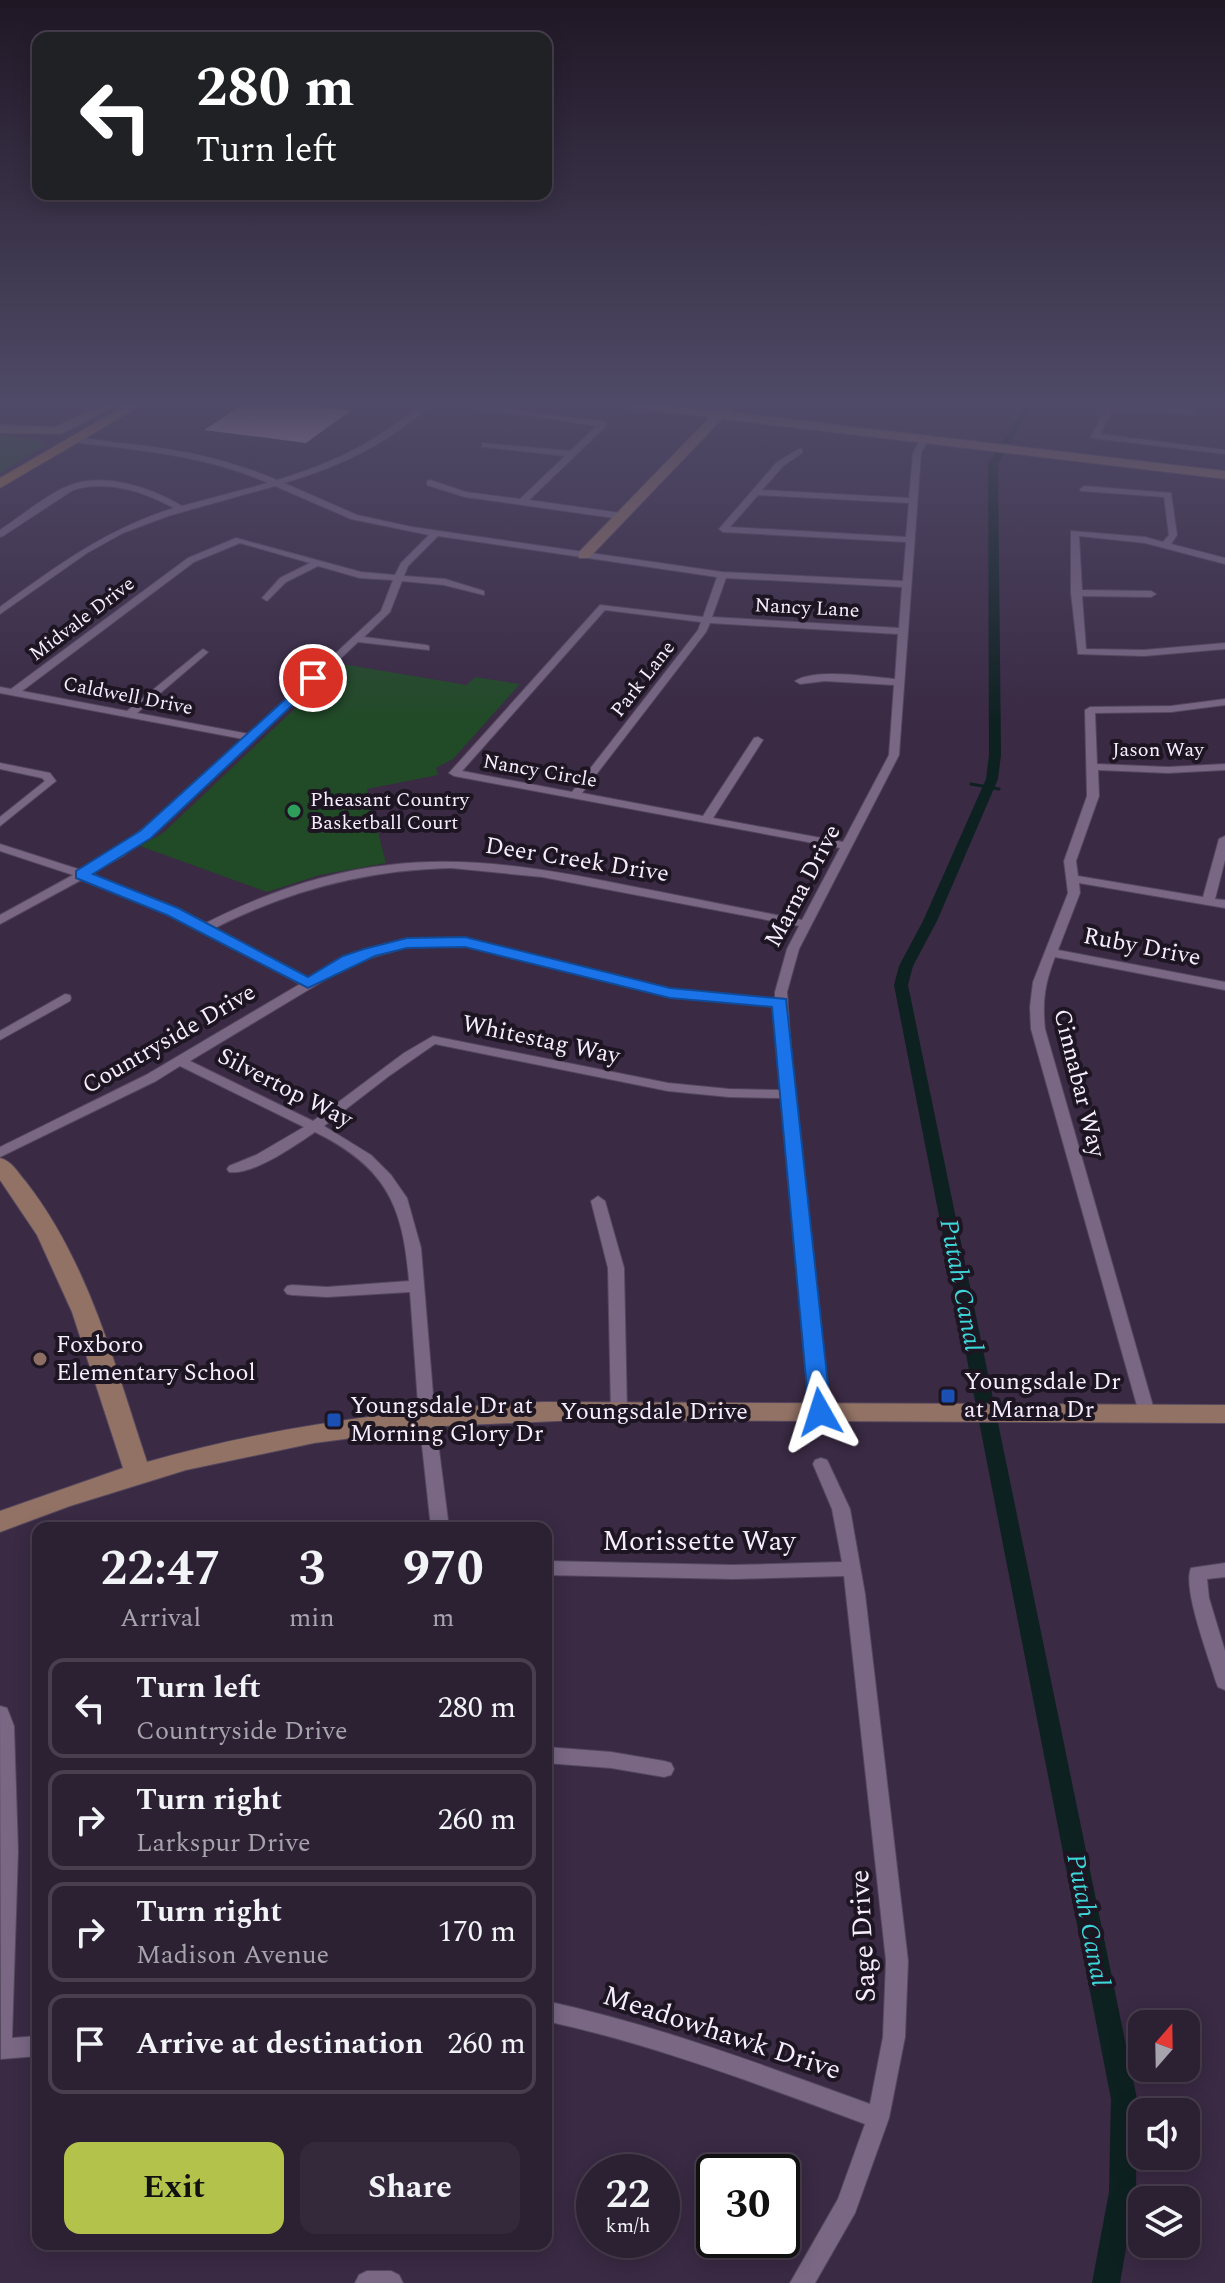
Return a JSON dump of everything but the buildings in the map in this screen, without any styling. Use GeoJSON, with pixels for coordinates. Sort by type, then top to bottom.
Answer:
{"type":"FeatureCollection","features":[{"type":"Feature","properties":{"kind":"street"},"geometry":{"type":"LineString","coordinates":[[0,534],[39,509]]}},
{"type":"Feature","properties":{"kind":"street"},"geometry":{"type":"LineString","coordinates":[[0,611],[107,537],[182,509]]}},
{"type":"Feature","properties":{"kind":"street"},"geometry":{"type":"LineString","coordinates":[[334,509],[354,517],[435,534],[722,575],[906,584]]}},
{"type":"Feature","properties":{"kind":"street"},"geometry":{"type":"LineString","coordinates":[[568,509],[621,516]]}},
{"type":"Feature","properties":{"kind":"street"},"geometry":{"type":"LineString","coordinates":[[584,555],[628,509]]}},
{"type":"Feature","properties":{"kind":"street"},"geometry":{"type":"LineString","coordinates":[[741,509],[723,529],[910,540]]}},
{"type":"Feature","properties":{"kind":"street","name":"Marna Drive"},"geometry":{"type":"LineString","coordinates":[[820,1412],[780,1003],[786,965],[894,755],[912,509]]}},
{"type":"Feature","properties":{"kind":"street"},"geometry":{"type":"LineString","coordinates":[[1166,544],[1173,535],[1170,509]]}},
{"type":"Feature","properties":{"kind":"street"},"geometry":{"type":"LineString","coordinates":[[1225,561],[1166,544],[1074,533],[1081,652],[1122,654],[1225,646]]}},
{"type":"Feature","properties":{"kind":"street"},"geometry":{"type":"LineString","coordinates":[[0,920],[82,875],[146,834],[385,612],[398,578],[410,558],[435,534]]}},
{"type":"Feature","properties":{"kind":"street","name":"Midvale Drive"},"geometry":{"type":"LineString","coordinates":[[14,692],[191,560],[239,540],[360,575],[445,582],[481,593]]}},
{"type":"Feature","properties":{"kind":"street"},"geometry":{"type":"LineString","coordinates":[[267,598],[283,580],[317,563]]}},
{"type":"Feature","properties":{"kind":"street","name":"Park Lane"},"geometry":{"type":"LineString","coordinates":[[574,796],[708,620],[722,575]]}},
{"type":"Feature","properties":{"kind":"street"},"geometry":{"type":"LineString","coordinates":[[1076,593],[1151,594]]}},
{"type":"Feature","properties":{"kind":"street","name":"Nancy Circle"},"geometry":{"type":"LineString","coordinates":[[708,620],[603,607],[454,773],[848,846]]}},
{"type":"Feature","properties":{"kind":"street","name":"Nancy Lane"},"geometry":{"type":"LineString","coordinates":[[708,620],[903,631]]}},
{"type":"Feature","properties":{"kind":"street"},"geometry":{"type":"LineString","coordinates":[[355,639],[426,648]]}},
{"type":"Feature","properties":{"kind":"street"},"geometry":{"type":"LineString","coordinates":[[129,714],[203,652]]}},
{"type":"Feature","properties":{"kind":"street"},"geometry":{"type":"LineString","coordinates":[[800,681],[825,678],[900,682]]}},
{"type":"Feature","properties":{"kind":"street","name":"Caldwell Drive"},"geometry":{"type":"LineString","coordinates":[[0,690],[250,737]]}},
{"type":"Feature","properties":{"kind":"street","name":"Cinnabar Way"},"geometry":{"type":"LineString","coordinates":[[1147,1413],[1038,1029],[1037,996],[1074,893],[1071,878],[1074,847],[1093,796],[1090,710],[1171,709],[1225,702]]}},
{"type":"Feature","properties":{"kind":"street"},"geometry":{"type":"LineString","coordinates":[[706,820],[758,740]]}},
{"type":"Feature","properties":{"kind":"street"},"geometry":{"type":"LineString","coordinates":[[0,766],[46,775],[51,781],[0,823]]}},
{"type":"Feature","properties":{"kind":"street","name":"Jason Way"},"geometry":{"type":"LineString","coordinates":[[1092,767],[1168,770],[1225,767]]}},
{"type":"Feature","properties":{"kind":"street"},"geometry":{"type":"LineString","coordinates":[[1208,901],[1225,839]]}},
{"type":"Feature","properties":{"kind":"street"},"geometry":{"type":"LineString","coordinates":[[0,847],[149,901],[308,983]]}},
{"type":"Feature","properties":{"kind":"street","name":"Deer Creek Drive"},"geometry":{"type":"LineString","coordinates":[[206,928],[272,896],[332,878],[392,868],[435,865],[494,866],[548,873],[805,924]]}},
{"type":"Feature","properties":{"kind":"street"},"geometry":{"type":"LineString","coordinates":[[1071,878],[1225,904]]}},
{"type":"Feature","properties":{"kind":"street","name":"Countryside Drive"},"geometry":{"type":"LineString","coordinates":[[0,1153],[180,1061],[349,960],[407,943],[484,945],[670,993],[780,1003]]}},
{"type":"Feature","properties":{"kind":"street","name":"Ruby Drive"},"geometry":{"type":"LineString","coordinates":[[1051,952],[1225,986]]}},
{"type":"Feature","properties":{"kind":"street"},"geometry":{"type":"LineString","coordinates":[[0,1036],[65,998]]}},
{"type":"Feature","properties":{"kind":"street","name":"Whitestag Way"},"geometry":{"type":"LineString","coordinates":[[234,1169],[255,1162],[314,1125],[433,1040],[641,1082],[729,1093],[787,1094]]}},
{"type":"Feature","properties":{"kind":"street","name":"Silvertop Way"},"geometry":{"type":"LineString","coordinates":[[180,1061],[314,1125],[366,1158],[400,1198],[414,1248],[427,1418],[439,1522]]}},
{"type":"Feature","properties":{"kind":"street"},"geometry":{"type":"LineString","coordinates":[[0,1165],[33,1205],[66,1265],[110,1384],[138,1474]]}},
{"type":"Feature","properties":{"kind":"street"},"geometry":{"type":"LineString","coordinates":[[598,1201],[616,1268],[619,1412]]}},
{"type":"Feature","properties":{"kind":"street"},"geometry":{"type":"LineString","coordinates":[[292,1290],[327,1292],[417,1286]]}},
{"type":"Feature","properties":{"kind":"street","name":"Youngsdale Drive"},"geometry":{"type":"LineString","coordinates":[[0,1522],[138,1474],[293,1437],[427,1418],[510,1412],[1225,1414]]}},
{"type":"Feature","properties":{"kind":"street","name":"Sage Drive"},"geometry":{"type":"LineString","coordinates":[[802,2283],[847,2205],[878,2118],[894,2037],[897,1961],[862,1641],[851,1569],[841,1509],[821,1464]]}},
{"type":"Feature","properties":{"kind":"street","name":"Morissette Way"},"geometry":{"type":"LineString","coordinates":[[552,1568],[733,1572],[851,1569]]}},
{"type":"Feature","properties":{"kind":"street"},"geometry":{"type":"LineString","coordinates":[[1225,1570],[1197,1573],[1200,1598],[1225,1682]]}},
{"type":"Feature","properties":{"kind":"street"},"geometry":{"type":"LineString","coordinates":[[0,1714],[4,1726],[8,1851],[0,2049],[32,2046]]}},
{"type":"Feature","properties":{"kind":"street"},"geometry":{"type":"LineString","coordinates":[[552,1755],[611,1760],[664,1769]]}},
{"type":"Feature","properties":{"kind":"street","name":"Meadowhawk Drive"},"geometry":{"type":"LineString","coordinates":[[552,2012],[673,2043],[878,2118]]}},
{"type":"Feature","properties":{"kind":"street"},"geometry":{"type":"LineString","coordinates":[[367,2283],[391,2283]]}},
{"type":"Feature","properties":{"kind":"green space"},"geometry":{"type":"Polygon","coordinates":[[[342,664],[467,685],[475,677],[520,684],[453,759],[436,768],[438,775],[367,789],[386,863],[320,875],[267,892],[140,846],[163,833],[342,664]]]}},
{"type":"Feature","properties":{"kind":"waterway","name":"Putah Canal"},"geometry":{"type":"LineString","coordinates":[[993,509],[995,755],[992,779],[930,921],[906,966],[901,985],[1124,2099],[1122,2192],[1106,2283]]}},
{"type":"Feature","properties":{"kind":"waterway","name":"Putah Canal"},"geometry":{"type":"LineString","coordinates":[[971,784],[999,789]]}},
{"type":"Feature","properties":{"kind":"place","name":"Pheasant Country Basketball Court"},"geometry":{"type":"Point","coordinates":[294,811]}},
{"type":"Feature","properties":{"kind":"place","name":"Foxboro Elementary School"},"geometry":{"type":"Point","coordinates":[40,1359]}},
{"type":"Feature","properties":{"kind":"place","name":"Youngsdale Dr at Marna Dr"},"geometry":{"type":"Point","coordinates":[948,1396]}},
{"type":"Feature","properties":{"kind":"place","name":"Youngsdale Dr at Morning Glory Dr"},"geometry":{"type":"Point","coordinates":[334,1420]}},
{"type":"Feature","properties":{"kind":"route"},"geometry":{"type":"LineString","coordinates":[[313,678],[146,834],[82,875],[173,911],[308,983],[369,952],[407,943],[465,942],[627,985],[706,998],[780,1003],[820,1412]]}}]}
